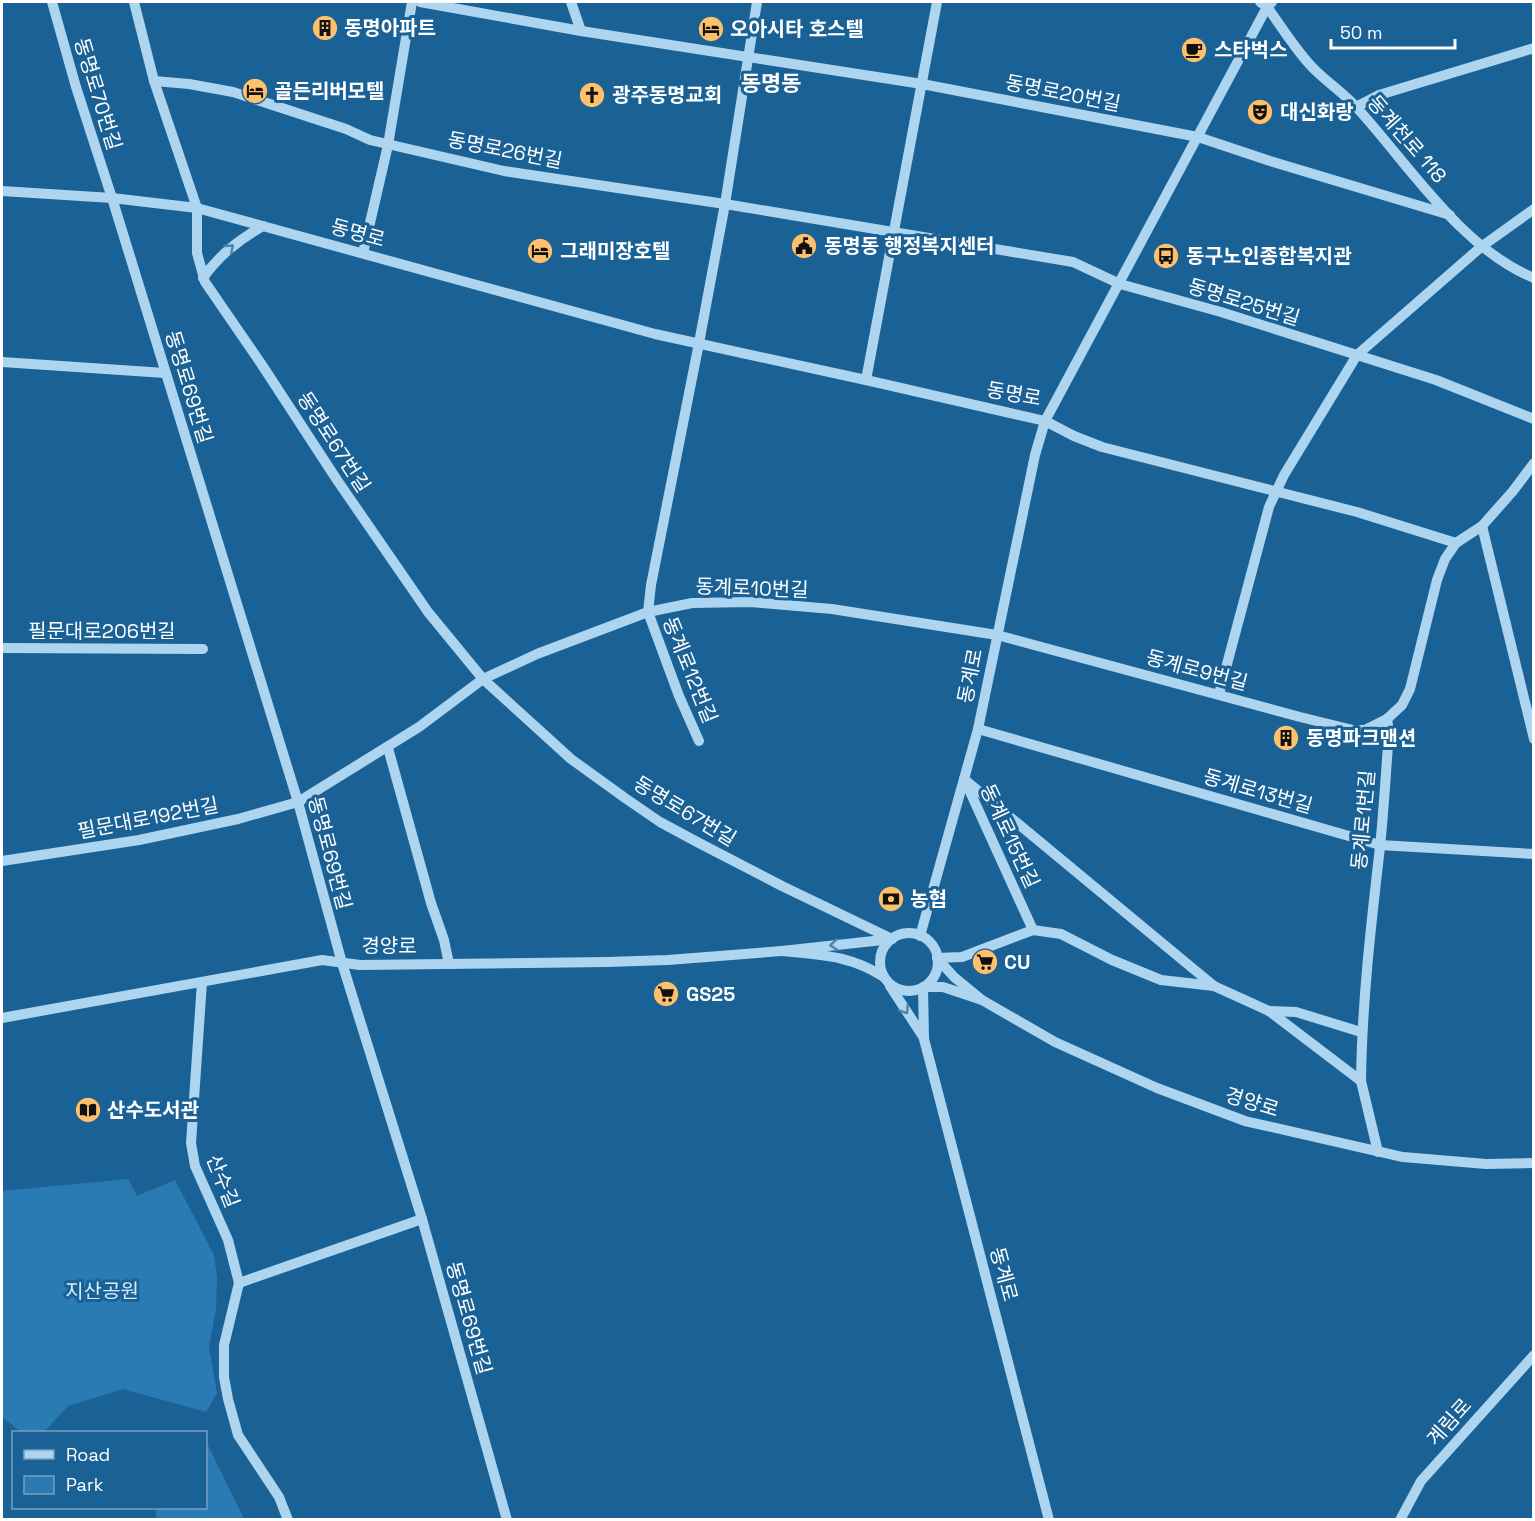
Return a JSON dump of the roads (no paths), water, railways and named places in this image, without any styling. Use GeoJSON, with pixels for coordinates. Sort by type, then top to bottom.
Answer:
{"type":"FeatureCollection","features":[{"type":"Feature","properties":{"kind":"street","name":"동명로70번길"},"geometry":{"type":"LineString","coordinates":[[52,2],[76,87],[112,198]]}},
{"type":"Feature","properties":{"kind":"street"},"geometry":{"type":"LineString","coordinates":[[134,2],[154,81],[197,208]]}},
{"type":"Feature","properties":{"kind":"street"},"geometry":{"type":"LineString","coordinates":[[363,252],[388,145],[412,2]]}},
{"type":"Feature","properties":{"kind":"street","name":"동명로20번길"},"geometry":{"type":"LineString","coordinates":[[420,2],[581,31],[922,84],[1198,137]]}},
{"type":"Feature","properties":{"kind":"street"},"geometry":{"type":"LineString","coordinates":[[571,2],[581,31]]}},
{"type":"Feature","properties":{"kind":"street"},"geometry":{"type":"LineString","coordinates":[[648,612],[651,585],[724,204],[757,2]]}},
{"type":"Feature","properties":{"kind":"street"},"geometry":{"type":"LineString","coordinates":[[866,380],[937,2]]}},
{"type":"Feature","properties":{"kind":"street","name":"동명로"},"geometry":{"type":"LineString","coordinates":[[2,191],[112,198],[197,208],[363,252],[550,307],[655,334],[1045,421],[1198,137],[1266,3]]}},
{"type":"Feature","properties":{"kind":"street","name":"동계천로 118"},"geometry":{"type":"LineString","coordinates":[[1266,3],[1312,67],[1356,107],[1450,215],[1481,247],[1518,272],[1533,278]]}},
{"type":"Feature","properties":{"kind":"street"},"geometry":{"type":"LineString","coordinates":[[1356,107],[1379,95],[1533,48]]}},
{"type":"Feature","properties":{"kind":"street","name":"동명로26번길"},"geometry":{"type":"LineString","coordinates":[[154,81],[189,84],[233,92],[315,118],[388,145],[504,171],[724,204],[1073,262],[1120,284]]}},
{"type":"Feature","properties":{"kind":"street"},"geometry":{"type":"LineString","coordinates":[[1198,137],[1450,215]]}},
{"type":"Feature","properties":{"kind":"street","name":"동명로69번길"},"geometry":{"type":"LineString","coordinates":[[112,198],[298,802],[342,963],[422,1219],[507,1520]]}},
{"type":"Feature","properties":{"kind":"street","name":"동명로67번길"},"geometry":{"type":"LineString","coordinates":[[197,208],[197,253],[203,278],[219,306],[262,365],[337,480],[428,612],[483,679],[571,759],[660,822],[782,886],[892,939]]}},
{"type":"Feature","properties":{"kind":"street"},"geometry":{"type":"LineString","coordinates":[[1219,694],[1275,492],[1357,355],[1481,247],[1533,209]]}},
{"type":"Feature","properties":{"kind":"street"},"geometry":{"type":"LineString","coordinates":[[203,278],[227,250],[263,226]]}},
{"type":"Feature","properties":{"kind":"street","name":"동명로25번길"},"geometry":{"type":"LineString","coordinates":[[1120,284],[1221,312],[1436,380],[1533,419]]}},
{"type":"Feature","properties":{"kind":"street"},"geometry":{"type":"LineString","coordinates":[[2,362],[165,373]]}},
{"type":"Feature","properties":{"kind":"street"},"geometry":{"type":"LineString","coordinates":[[1045,421],[1102,447],[1357,512],[1456,543]]}},
{"type":"Feature","properties":{"kind":"street","name":"동계로"},"geometry":{"type":"LineString","coordinates":[[920,936],[978,729],[1035,455],[1045,421]]}},
{"type":"Feature","properties":{"kind":"street"},"geometry":{"type":"LineString","coordinates":[[1387,720],[1402,705],[1410,689],[1437,580],[1445,560],[1456,543],[1482,526],[1513,491],[1533,463]]}},
{"type":"Feature","properties":{"kind":"street"},"geometry":{"type":"LineString","coordinates":[[1482,526],[1533,739]]}},
{"type":"Feature","properties":{"kind":"street","name":"동계로10번길"},"geometry":{"type":"LineString","coordinates":[[483,679],[537,654],[648,612],[692,603],[751,602],[832,609],[997,634]]}},
{"type":"Feature","properties":{"kind":"street","name":"동계로12번길"},"geometry":{"type":"LineString","coordinates":[[648,612],[679,696],[699,741]]}},
{"type":"Feature","properties":{"kind":"street","name":"동계로9번길"},"geometry":{"type":"LineString","coordinates":[[997,634],[1353,730],[1365,730],[1387,720]]}},
{"type":"Feature","properties":{"kind":"street","name":"필문대로206번길"},"geometry":{"type":"LineString","coordinates":[[2,648],[203,649]]}},
{"type":"Feature","properties":{"kind":"street"},"geometry":{"type":"LineString","coordinates":[[449,964],[388,748],[419,728],[483,679]]}},
{"type":"Feature","properties":{"kind":"street","name":"동계로1번길"},"geometry":{"type":"LineString","coordinates":[[1378,1152],[1361,1081],[1361,1032],[1366,959],[1380,845],[1389,732],[1387,720]]}},
{"type":"Feature","properties":{"kind":"street","name":"동계로13번길"},"geometry":{"type":"LineString","coordinates":[[978,729],[1380,845],[1533,854]]}},
{"type":"Feature","properties":{"kind":"street","name":"필문대로192번길"},"geometry":{"type":"LineString","coordinates":[[2,861],[139,840],[238,819],[298,802],[388,748]]}},
{"type":"Feature","properties":{"kind":"street","name":"동계로15번길"},"geometry":{"type":"LineString","coordinates":[[964,779],[1033,930],[1061,934],[1112,960],[1161,980],[1214,986]]}},
{"type":"Feature","properties":{"kind":"street","name":"동계로15번길"},"geometry":{"type":"LineString","coordinates":[[964,779],[1214,986],[1269,1011],[1296,1012],[1361,1032]]}},
{"type":"Feature","properties":{"kind":"street"},"geometry":{"type":"LineString","coordinates":[[937,958],[962,957],[1033,930]]}},
{"type":"Feature","properties":{"kind":"street","name":"경양로"},"geometry":{"type":"LineString","coordinates":[[2,1018],[322,960],[342,963],[449,964],[668,960],[892,939],[905,933],[920,936]]}},
{"type":"Feature","properties":{"kind":"street"},"geometry":{"type":"LineString","coordinates":[[920,936],[929,942],[937,958],[954,977],[982,1000]]}},
{"type":"Feature","properties":{"kind":"street"},"geometry":{"type":"LineString","coordinates":[[892,939],[886,945],[880,961],[885,979],[924,1039]]}},
{"type":"Feature","properties":{"kind":"street","name":"경양로"},"geometry":{"type":"LineString","coordinates":[[782,951],[839,957],[858,963],[885,979],[893,987],[908,991],[923,987],[950,988],[982,1000],[1055,1042],[1157,1088],[1245,1121],[1378,1152],[1438,1161],[1486,1164],[1533,1163]]}},
{"type":"Feature","properties":{"kind":"street"},"geometry":{"type":"LineString","coordinates":[[924,1039],[923,987],[935,975],[937,958]]}},
{"type":"Feature","properties":{"kind":"street","name":"산수길"},"geometry":{"type":"LineString","coordinates":[[202,982],[191,1143],[195,1166],[228,1240],[239,1283],[224,1346],[224,1377],[238,1435],[279,1497],[288,1520]]}},
{"type":"Feature","properties":{"kind":"street"},"geometry":{"type":"LineString","coordinates":[[1269,1011],[1361,1081]]}},
{"type":"Feature","properties":{"kind":"street","name":"동계로"},"geometry":{"type":"LineString","coordinates":[[924,1039],[1049,1520]]}},
{"type":"Feature","properties":{"kind":"street"},"geometry":{"type":"LineString","coordinates":[[239,1283],[422,1219]]}},
{"type":"Feature","properties":{"kind":"street","name":"계림로"},"geometry":{"type":"LineString","coordinates":[[1400,1520],[1421,1481],[1533,1355]]}},
{"type":"Feature","properties":{"kind":"place","name":"동명아파트"},"geometry":{"type":"Point","coordinates":[325,28]}},
{"type":"Feature","properties":{"kind":"place","name":"오아시타 호스텔"},"geometry":{"type":"Point","coordinates":[711,29]}},
{"type":"Feature","properties":{"kind":"place","name":"스타벅스"},"geometry":{"type":"Point","coordinates":[1194,50]}},
{"type":"Feature","properties":{"kind":"place","name":"골든리버모텔"},"geometry":{"type":"Point","coordinates":[255,91]}},
{"type":"Feature","properties":{"kind":"place","name":"광주동명교회"},"geometry":{"type":"Point","coordinates":[592,95]}},
{"type":"Feature","properties":{"kind":"place","name":"대신화랑"},"geometry":{"type":"Point","coordinates":[1260,112]}},
{"type":"Feature","properties":{"kind":"place","name":"동명동 행정복지센터"},"geometry":{"type":"Point","coordinates":[804,246]}},
{"type":"Feature","properties":{"kind":"place","name":"그래미장호텔"},"geometry":{"type":"Point","coordinates":[540,251]}},
{"type":"Feature","properties":{"kind":"place","name":"동구노인종합복지관"},"geometry":{"type":"Point","coordinates":[1166,256]}},
{"type":"Feature","properties":{"kind":"place","name":"동명파크맨션"},"geometry":{"type":"Point","coordinates":[1286,738]}},
{"type":"Feature","properties":{"kind":"place","name":"농협"},"geometry":{"type":"Point","coordinates":[891,899]}},
{"type":"Feature","properties":{"kind":"place","name":"CU"},"geometry":{"type":"Point","coordinates":[985,962]}},
{"type":"Feature","properties":{"kind":"place","name":"GS25"},"geometry":{"type":"Point","coordinates":[666,994]}},
{"type":"Feature","properties":{"kind":"place","name":"산수도서관"},"geometry":{"type":"Point","coordinates":[88,1110]}},
{"type":"Feature","properties":{"kind":"district","name":"동명동"},"geometry":{"type":"Point","coordinates":[771,83]}},
{"type":"Feature","properties":{"kind":"park label","name":"지산공원"},"geometry":{"type":"Point","coordinates":[102,1291]}}]}
